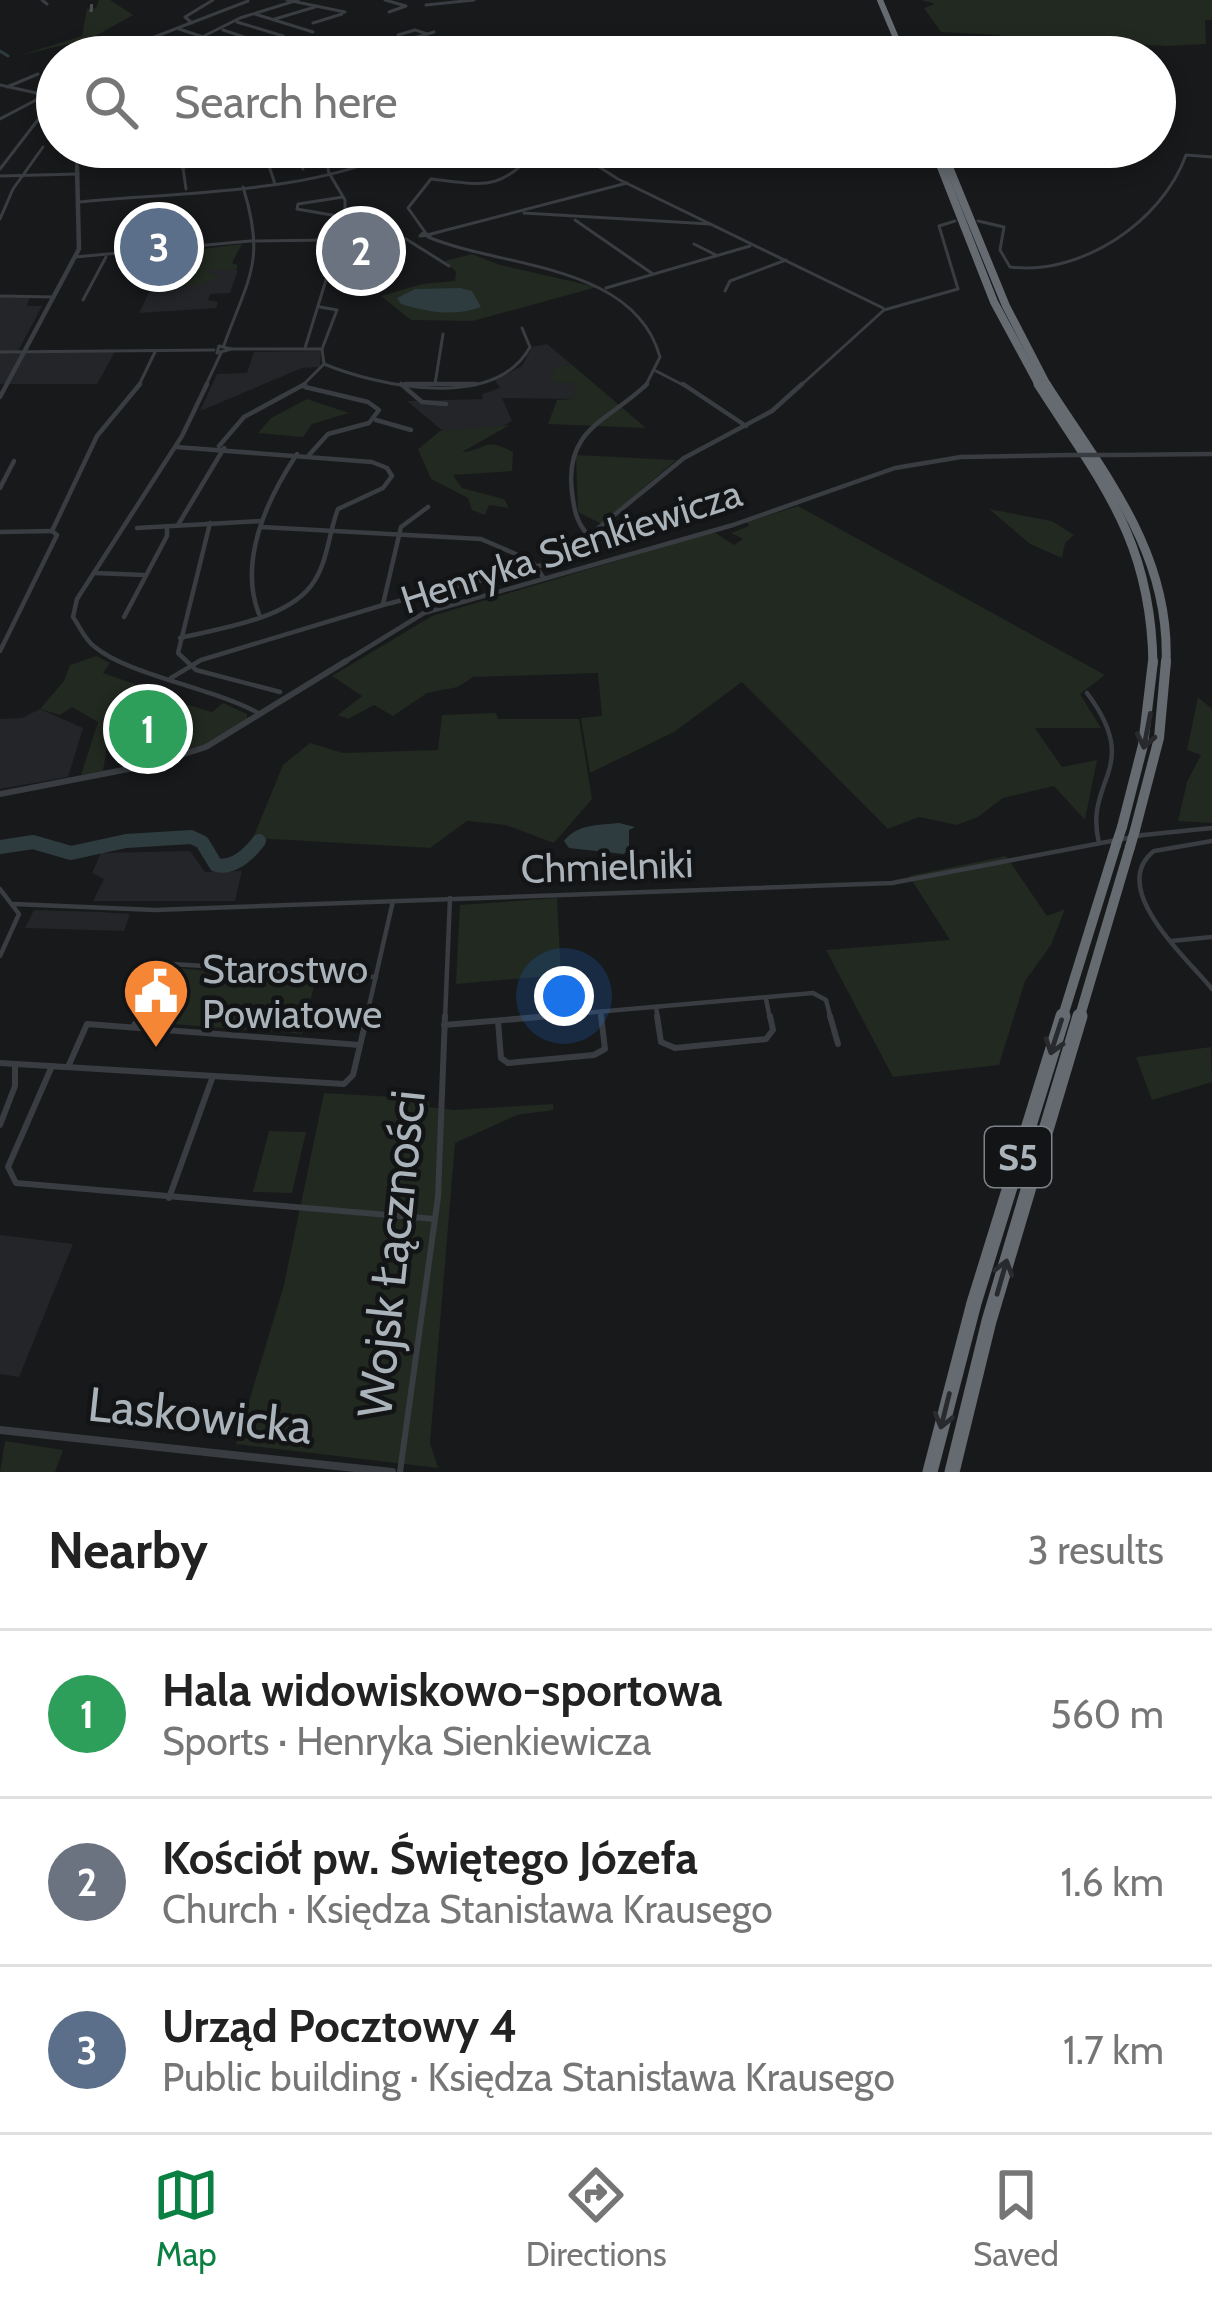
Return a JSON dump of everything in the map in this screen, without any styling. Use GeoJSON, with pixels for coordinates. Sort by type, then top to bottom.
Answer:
{"type":"FeatureCollection","features":[{"type":"Feature","properties":{"kind":"highway"},"geometry":{"type":"LineString","coordinates":[[877,0],[892,36]]}},
{"type":"Feature","properties":{"kind":"highway","name":"S5"},"geometry":{"type":"LineString","coordinates":[[946,168],[1031,358],[1126,503],[1155,569],[1167,637],[1168,693],[1159,747],[1128,828],[989,1321],[952,1472]]}},
{"type":"Feature","properties":{"kind":"highway","name":"S5"},"geometry":{"type":"LineString","coordinates":[[930,1472],[974,1303],[1123,846]]}},
{"type":"Feature","properties":{"kind":"street"},"geometry":{"type":"LineString","coordinates":[[42,0],[47,4]]}},
{"type":"Feature","properties":{"kind":"street"},"geometry":{"type":"LineString","coordinates":[[192,23],[184,17],[213,0]]}},
{"type":"Feature","properties":{"kind":"street"},"geometry":{"type":"LineString","coordinates":[[210,36],[233,22],[293,0],[345,12],[313,23]]}},
{"type":"Feature","properties":{"kind":"street"},"geometry":{"type":"LineString","coordinates":[[386,0],[406,6],[389,12]]}},
{"type":"Feature","properties":{"kind":"street"},"geometry":{"type":"LineString","coordinates":[[426,5],[474,0]]}},
{"type":"Feature","properties":{"kind":"street"},"geometry":{"type":"LineString","coordinates":[[156,36],[246,1]]}},
{"type":"Feature","properties":{"kind":"street"},"geometry":{"type":"LineString","coordinates":[[272,20],[315,7]]}},
{"type":"Feature","properties":{"kind":"street"},"geometry":{"type":"LineString","coordinates":[[254,14],[313,32]]}},
{"type":"Feature","properties":{"kind":"street"},"geometry":{"type":"LineString","coordinates":[[233,22],[284,36]]}},
{"type":"Feature","properties":{"kind":"street"},"geometry":{"type":"LineString","coordinates":[[177,28],[201,36]]}},
{"type":"Feature","properties":{"kind":"street"},"geometry":{"type":"LineString","coordinates":[[219,30],[239,36]]}},
{"type":"Feature","properties":{"kind":"street"},"geometry":{"type":"LineString","coordinates":[[398,35],[415,30],[427,34]]}},
{"type":"Feature","properties":{"kind":"street"},"geometry":{"type":"LineString","coordinates":[[420,36],[434,32]]}},
{"type":"Feature","properties":{"kind":"street"},"geometry":{"type":"LineString","coordinates":[[7,87],[36,75]]}},
{"type":"Feature","properties":{"kind":"street"},"geometry":{"type":"LineString","coordinates":[[0,85],[36,93]]}},
{"type":"Feature","properties":{"kind":"street"},"geometry":{"type":"LineString","coordinates":[[1,119],[36,98]]}},
{"type":"Feature","properties":{"kind":"street"},"geometry":{"type":"LineString","coordinates":[[0,169],[36,120]]}},
{"type":"Feature","properties":{"kind":"street"},"geometry":{"type":"LineString","coordinates":[[978,221],[1004,227],[1000,250],[1010,267],[1040,271],[1124,237],[1177,180],[1186,155],[1212,157]]}},
{"type":"Feature","properties":{"kind":"street"},"geometry":{"type":"LineString","coordinates":[[0,219],[36,157]]}},
{"type":"Feature","properties":{"kind":"street"},"geometry":{"type":"LineString","coordinates":[[0,397],[75,257],[80,242],[78,168]]}},
{"type":"Feature","properties":{"kind":"street"},"geometry":{"type":"LineString","coordinates":[[183,168],[186,192]]}},
{"type":"Feature","properties":{"kind":"street"},"geometry":{"type":"LineString","coordinates":[[270,168],[274,184]]}},
{"type":"Feature","properties":{"kind":"street"},"geometry":{"type":"LineString","coordinates":[[325,168],[344,197],[345,217]]}},
{"type":"Feature","properties":{"kind":"street"},"geometry":{"type":"LineString","coordinates":[[79,202],[274,184],[361,168]]}},
{"type":"Feature","properties":{"kind":"street"},"geometry":{"type":"LineString","coordinates":[[522,168],[505,178],[465,186],[431,179],[409,205],[424,233],[511,266],[606,288],[754,245]]}},
{"type":"Feature","properties":{"kind":"street"},"geometry":{"type":"LineString","coordinates":[[602,168],[884,310]]}},
{"type":"Feature","properties":{"kind":"street"},"geometry":{"type":"LineString","coordinates":[[0,176],[78,173]]}},
{"type":"Feature","properties":{"kind":"street"},"geometry":{"type":"LineString","coordinates":[[75,257],[258,241],[403,239],[524,213],[627,183]]}},
{"type":"Feature","properties":{"kind":"street"},"geometry":{"type":"LineString","coordinates":[[243,187],[258,241],[255,262],[224,346],[176,447],[74,605],[76,626],[104,655],[236,699],[261,715]]}},
{"type":"Feature","properties":{"kind":"street"},"geometry":{"type":"LineString","coordinates":[[344,197],[298,203],[297,209],[319,211],[326,218],[390,224],[403,239],[449,266]]}},
{"type":"Feature","properties":{"kind":"street"},"geometry":{"type":"LineString","coordinates":[[524,213],[711,224]]}},
{"type":"Feature","properties":{"kind":"street"},"geometry":{"type":"LineString","coordinates":[[575,219],[578,226],[653,274]]}},
{"type":"Feature","properties":{"kind":"street"},"geometry":{"type":"LineString","coordinates":[[171,678],[187,665],[383,605],[566,557],[684,458],[788,399],[825,358],[884,310],[958,289],[939,226],[955,221]]}},
{"type":"Feature","properties":{"kind":"street"},"geometry":{"type":"LineString","coordinates":[[305,348],[338,241]]}},
{"type":"Feature","properties":{"kind":"street"},"geometry":{"type":"LineString","coordinates":[[694,244],[717,255]]}},
{"type":"Feature","properties":{"kind":"street"},"geometry":{"type":"LineString","coordinates":[[83,300],[106,257]]}},
{"type":"Feature","properties":{"kind":"street"},"geometry":{"type":"LineString","coordinates":[[725,291],[730,281],[785,260]]}},
{"type":"Feature","properties":{"kind":"street"},"geometry":{"type":"LineString","coordinates":[[591,536],[581,529],[575,514],[569,470],[572,451],[586,430],[638,395],[656,371],[659,357],[655,339],[606,288]]}},
{"type":"Feature","properties":{"kind":"street"},"geometry":{"type":"LineString","coordinates":[[0,296],[53,297]]}},
{"type":"Feature","properties":{"kind":"street"},"geometry":{"type":"LineString","coordinates":[[124,617],[167,536],[186,518],[241,415],[305,387],[324,364],[322,349],[337,309],[320,307]]}},
{"type":"Feature","properties":{"kind":"street"},"geometry":{"type":"LineString","coordinates":[[324,364],[351,378],[401,384],[512,373],[530,345],[523,328]]}},
{"type":"Feature","properties":{"kind":"street"},"geometry":{"type":"LineString","coordinates":[[435,384],[443,334]]}},
{"type":"Feature","properties":{"kind":"street"},"geometry":{"type":"LineString","coordinates":[[224,346],[231,349]]}},
{"type":"Feature","properties":{"kind":"street"},"geometry":{"type":"LineString","coordinates":[[0,352],[322,349]]}},
{"type":"Feature","properties":{"kind":"street"},"geometry":{"type":"LineString","coordinates":[[52,531],[98,436],[135,392],[155,352]]}},
{"type":"Feature","properties":{"kind":"street"},"geometry":{"type":"LineString","coordinates":[[656,371],[673,377],[746,426]]}},
{"type":"Feature","properties":{"kind":"street"},"geometry":{"type":"LineString","coordinates":[[401,384],[422,402],[446,404]]}},
{"type":"Feature","properties":{"kind":"street"},"geometry":{"type":"LineString","coordinates":[[305,387],[372,404],[379,410],[375,420]]}},
{"type":"Feature","properties":{"kind":"street"},"geometry":{"type":"LineString","coordinates":[[309,455],[333,431],[375,420],[411,430]]}},
{"type":"Feature","properties":{"kind":"street"},"geometry":{"type":"LineString","coordinates":[[176,447],[372,462],[391,472],[383,488],[338,509],[312,586],[296,600],[180,638]]}},
{"type":"Feature","properties":{"kind":"street"},"geometry":{"type":"LineString","coordinates":[[260,614],[249,596],[261,524],[296,454]]}},
{"type":"Feature","properties":{"kind":"street","name":"Henryka Sienkiewicza"},"geometry":{"type":"LineString","coordinates":[[0,794],[167,761],[215,742],[424,613],[733,525],[908,465],[961,458],[1212,454]]}},
{"type":"Feature","properties":{"kind":"street"},"geometry":{"type":"LineString","coordinates":[[0,488],[14,460]]}},
{"type":"Feature","properties":{"kind":"street"},"geometry":{"type":"LineString","coordinates":[[383,605],[398,534],[407,519],[428,507]]}},
{"type":"Feature","properties":{"kind":"street"},"geometry":{"type":"LineString","coordinates":[[186,518],[197,524]]}},
{"type":"Feature","properties":{"kind":"street"},"geometry":{"type":"LineString","coordinates":[[210,523],[178,653],[187,665],[265,683],[280,692]]}},
{"type":"Feature","properties":{"kind":"street"},"geometry":{"type":"LineString","coordinates":[[137,527],[261,524],[485,540],[538,566],[543,577]]}},
{"type":"Feature","properties":{"kind":"street"},"geometry":{"type":"LineString","coordinates":[[167,536],[174,526]]}},
{"type":"Feature","properties":{"kind":"street"},"geometry":{"type":"LineString","coordinates":[[0,532],[52,531],[57,536],[0,651]]}},
{"type":"Feature","properties":{"kind":"street"},"geometry":{"type":"LineString","coordinates":[[95,573],[146,576]]}},
{"type":"Feature","properties":{"kind":"street"},"geometry":{"type":"LineString","coordinates":[[1087,692],[1114,745],[1096,819],[1099,843]]}},
{"type":"Feature","properties":{"kind":"street","name":"Chmielniki"},"geometry":{"type":"LineString","coordinates":[[14,904],[155,910],[907,881],[1099,843],[1212,828]]}},
{"type":"Feature","properties":{"kind":"street"},"geometry":{"type":"LineString","coordinates":[[1212,841],[1158,844],[1142,866],[1136,889],[1142,903],[1212,988]]}},
{"type":"Feature","properties":{"kind":"street"},"geometry":{"type":"LineString","coordinates":[[0,889],[20,914],[0,956]]}},
{"type":"Feature","properties":{"kind":"street","name":"Wojsk Łączności"},"geometry":{"type":"LineString","coordinates":[[396,1472],[435,1219],[450,898]]}},
{"type":"Feature","properties":{"kind":"street"},"geometry":{"type":"LineString","coordinates":[[0,1063],[344,1084],[353,1076],[393,901]]}},
{"type":"Feature","properties":{"kind":"street"},"geometry":{"type":"LineString","coordinates":[[1172,941],[1212,937]]}},
{"type":"Feature","properties":{"kind":"street"},"geometry":{"type":"LineString","coordinates":[[133,1027],[172,964],[376,977]]}},
{"type":"Feature","properties":{"kind":"street"},"geometry":{"type":"LineString","coordinates":[[444,1025],[821,995],[838,1044]]}},
{"type":"Feature","properties":{"kind":"street"},"geometry":{"type":"LineString","coordinates":[[656,1007],[662,1042],[675,1048],[766,1039],[773,1030],[766,998]]}},
{"type":"Feature","properties":{"kind":"street"},"geometry":{"type":"LineString","coordinates":[[498,1021],[501,1058],[508,1063],[534,1061],[599,1054],[606,1043],[601,1012]]}},
{"type":"Feature","properties":{"kind":"street"},"geometry":{"type":"LineString","coordinates":[[68,1067],[87,1024],[360,1045]]}},
{"type":"Feature","properties":{"kind":"street"},"geometry":{"type":"LineString","coordinates":[[0,1125],[15,1086],[15,1064]]}},
{"type":"Feature","properties":{"kind":"street"},"geometry":{"type":"LineString","coordinates":[[52,1066],[8,1167],[11,1181],[435,1219]]}},
{"type":"Feature","properties":{"kind":"street"},"geometry":{"type":"LineString","coordinates":[[169,1198],[213,1076]]}},
{"type":"Feature","properties":{"kind":"street","name":"Laskowicka"},"geometry":{"type":"LineString","coordinates":[[0,1430],[396,1472]]}},
{"type":"Feature","properties":{"kind":"shaded area"},"geometry":{"type":"Polygon","coordinates":[[[99,0],[110,0],[133,15],[95,36],[82,36],[87,9],[96,8],[99,0]]]}},
{"type":"Feature","properties":{"kind":"shaded area"},"geometry":{"type":"Polygon","coordinates":[[[921,0],[1212,0],[1212,20],[1205,20],[1206,44],[1176,45],[1176,36],[1001,36],[941,32],[924,8],[935,4],[921,0]]]}},
{"type":"Feature","properties":{"kind":"shaded area"},"geometry":{"type":"Polygon","coordinates":[[[242,244],[232,263],[238,265],[236,270],[202,270],[219,276],[214,280],[190,286],[160,280],[185,271],[162,266],[168,253],[242,244]]]}},
{"type":"Feature","properties":{"kind":"shaded area"},"geometry":{"type":"Polygon","coordinates":[[[472,254],[597,287],[473,321],[411,320],[381,296],[422,284],[455,281],[456,272],[445,261],[472,254]]]}},
{"type":"Feature","properties":{"kind":"shaded area"},"geometry":{"type":"Polygon","coordinates":[[[160,270],[238,270],[230,293],[210,294],[208,300],[218,302],[216,308],[139,313],[160,270]]]}},
{"type":"Feature","properties":{"kind":"shaded area"},"geometry":{"type":"Polygon","coordinates":[[[415,289],[472,291],[481,307],[441,312],[401,304],[397,298],[415,289]]]}},
{"type":"Feature","properties":{"kind":"shaded area"},"geometry":{"type":"Polygon","coordinates":[[[0,297],[29,298],[27,306],[42,306],[18,351],[116,350],[97,384],[0,384],[0,297]]]}},
{"type":"Feature","properties":{"kind":"shaded area"},"geometry":{"type":"Polygon","coordinates":[[[547,344],[571,364],[554,369],[576,383],[574,399],[502,398],[512,421],[489,433],[449,436],[407,401],[483,399],[482,394],[500,388],[495,380],[522,366],[532,347],[547,344]]]}},
{"type":"Feature","properties":{"kind":"shaded area"},"geometry":{"type":"Polygon","coordinates":[[[321,351],[320,367],[302,368],[200,411],[217,374],[247,373],[254,352],[321,351]]]}},
{"type":"Feature","properties":{"kind":"shaded area"},"geometry":{"type":"Polygon","coordinates":[[[571,364],[646,428],[548,424],[557,400],[574,399],[575,383],[551,382],[553,369],[571,364]]]}},
{"type":"Feature","properties":{"kind":"shaded area"},"geometry":{"type":"Polygon","coordinates":[[[307,399],[349,413],[312,424],[303,437],[258,433],[271,418],[307,399]]]}},
{"type":"Feature","properties":{"kind":"shaded area"},"geometry":{"type":"Polygon","coordinates":[[[510,425],[462,452],[491,444],[504,447],[513,452],[512,471],[453,475],[462,488],[504,499],[509,508],[489,505],[485,515],[472,510],[468,498],[431,479],[418,449],[440,431],[510,425]]]}},
{"type":"Feature","properties":{"kind":"shaded area"},"geometry":{"type":"Polygon","coordinates":[[[576,455],[676,460],[602,524],[578,512],[576,455]]]}},
{"type":"Feature","properties":{"kind":"shaded area"},"geometry":{"type":"Polygon","coordinates":[[[798,506],[1105,675],[1080,694],[1101,728],[1035,728],[1062,767],[1097,760],[1085,820],[1054,786],[1003,798],[978,817],[957,825],[919,817],[888,829],[742,682],[674,732],[590,773],[581,718],[602,716],[598,673],[473,677],[458,687],[427,693],[393,716],[374,705],[348,719],[338,715],[362,696],[332,676],[432,616],[714,532],[734,545],[743,539],[731,533],[749,526],[747,522],[798,506]]]}},
{"type":"Feature","properties":{"kind":"shaded area"},"geometry":{"type":"Polygon","coordinates":[[[989,509],[1052,521],[1074,535],[1065,543],[1062,558],[1030,544],[989,509]]]}},
{"type":"Feature","properties":{"kind":"shaded area"},"geometry":{"type":"Polygon","coordinates":[[[96,656],[110,663],[103,673],[178,699],[174,710],[116,711],[109,739],[102,740],[108,741],[103,771],[81,775],[98,722],[72,707],[60,715],[40,709],[64,681],[70,665],[96,656]]]}},
{"type":"Feature","properties":{"kind":"shaded area"},"geometry":{"type":"Polygon","coordinates":[[[1198,697],[1212,709],[1212,823],[1178,821],[1187,782],[1201,755],[1187,750],[1198,697]]]}},
{"type":"Feature","properties":{"kind":"shaded area"},"geometry":{"type":"Polygon","coordinates":[[[223,703],[247,714],[247,724],[180,757],[185,704],[212,712],[223,703]]]}},
{"type":"Feature","properties":{"kind":"shaded area"},"geometry":{"type":"Polygon","coordinates":[[[40,709],[83,728],[68,777],[0,789],[0,719],[22,718],[40,709]]]}},
{"type":"Feature","properties":{"kind":"shaded area"},"geometry":{"type":"Polygon","coordinates":[[[496,713],[498,719],[579,719],[592,799],[554,843],[506,825],[467,821],[430,848],[253,838],[283,765],[310,743],[343,753],[438,750],[442,715],[496,713]]]}},
{"type":"Feature","properties":{"kind":"shaded area"},"geometry":{"type":"Polygon","coordinates":[[[619,823],[635,827],[629,830],[629,851],[623,854],[569,848],[564,841],[582,828],[619,823]]]}},
{"type":"Feature","properties":{"kind":"shaded area"},"geometry":{"type":"Polygon","coordinates":[[[190,851],[205,872],[242,871],[235,901],[93,901],[104,879],[92,873],[101,853],[190,851]]]}},
{"type":"Feature","properties":{"kind":"shaded area"},"geometry":{"type":"Polygon","coordinates":[[[1006,856],[1047,916],[1065,909],[1051,945],[1025,981],[999,1065],[893,1077],[826,950],[950,940],[909,876],[1006,856]]]}},
{"type":"Feature","properties":{"kind":"shaded area"},"geometry":{"type":"Polygon","coordinates":[[[557,898],[561,975],[456,984],[460,905],[557,898]]]}},
{"type":"Feature","properties":{"kind":"shaded area"},"geometry":{"type":"Polygon","coordinates":[[[34,910],[130,914],[124,931],[25,928],[34,910]]]}},
{"type":"Feature","properties":{"kind":"shaded area"},"geometry":{"type":"Polygon","coordinates":[[[178,968],[315,982],[302,1034],[146,1022],[178,968]]]}},
{"type":"Feature","properties":{"kind":"shaded area"},"geometry":{"type":"Polygon","coordinates":[[[1211,1047],[1212,1082],[1152,1100],[1136,1057],[1211,1047]]]}},
{"type":"Feature","properties":{"kind":"shaded area"},"geometry":{"type":"Polygon","coordinates":[[[324,1093],[429,1099],[429,1107],[454,1110],[553,1104],[553,1110],[517,1115],[455,1143],[430,1443],[438,1468],[236,1444],[284,1285],[324,1093]]]}},
{"type":"Feature","properties":{"kind":"shaded area"},"geometry":{"type":"Polygon","coordinates":[[[269,1131],[306,1132],[292,1193],[253,1192],[269,1131]]]}},
{"type":"Feature","properties":{"kind":"shaded area"},"geometry":{"type":"Polygon","coordinates":[[[0,1235],[73,1244],[19,1377],[0,1374],[0,1235]]]}},
{"type":"Feature","properties":{"kind":"shaded area"},"geometry":{"type":"Polygon","coordinates":[[[5,1441],[63,1450],[55,1472],[0,1472],[5,1441]]]}},
{"type":"Feature","properties":{"kind":"waterway"},"geometry":{"type":"LineString","coordinates":[[0,51],[8,56]]}},
{"type":"Feature","properties":{"kind":"waterway"},"geometry":{"type":"LineString","coordinates":[[0,847],[33,842],[71,853],[126,841],[191,837],[202,842],[216,865],[223,866],[240,859],[259,841]]}},
{"type":"Feature","properties":{"kind":"railway"},"geometry":{"type":"LineString","coordinates":[[91,12],[92,0]]}},
{"type":"Feature","properties":{"kind":"place","name":"Urząd Pocztowy 4"},"geometry":{"type":"Point","coordinates":[159,247]}},
{"type":"Feature","properties":{"kind":"place","name":"Kościół pw. Świętego Józefa"},"geometry":{"type":"Point","coordinates":[361,251]}},
{"type":"Feature","properties":{"kind":"place","name":"Hala widowiskowo-sportowa"},"geometry":{"type":"Point","coordinates":[148,729]}},
{"type":"Feature","properties":{"kind":"place","name":"Starostwo Powiatowe"},"geometry":{"type":"Point","coordinates":[156,1050]}}]}
